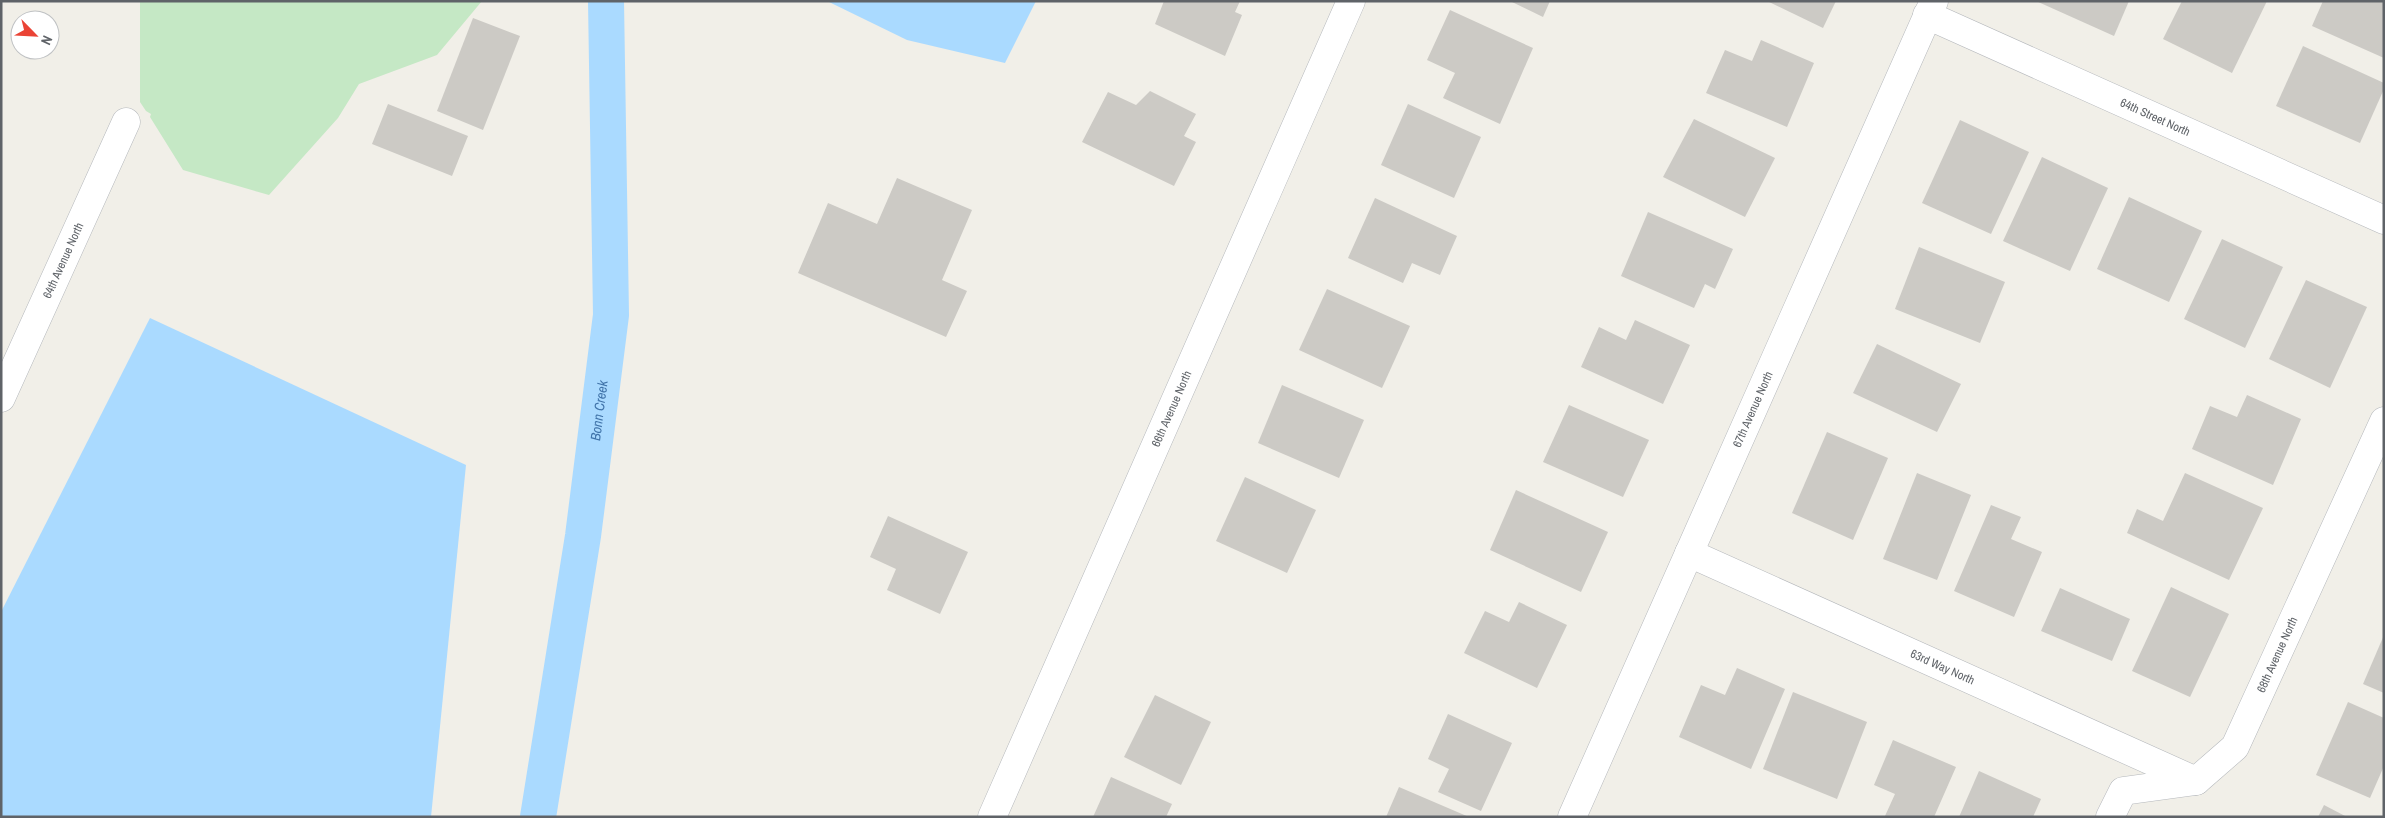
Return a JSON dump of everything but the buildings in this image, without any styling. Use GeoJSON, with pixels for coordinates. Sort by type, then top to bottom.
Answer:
{"type":"FeatureCollection","features":[{"type":"Feature","properties":{"kind":"street","name":"66th Avenue North"},"geometry":{"type":"LineString","coordinates":[[992,817],[1352,1]]}},
{"type":"Feature","properties":{"kind":"street","name":"64th Street North"},"geometry":{"type":"LineString","coordinates":[[1931,8],[2384,220]]}},
{"type":"Feature","properties":{"kind":"street","name":"67th Avenue North"},"geometry":{"type":"LineString","coordinates":[[1572,817],[1931,8]]}},
{"type":"Feature","properties":{"kind":"street","name":"64th Avenue North"},"geometry":{"type":"LineString","coordinates":[[1,398],[126,122]]}},
{"type":"Feature","properties":{"kind":"street","name":"68th Avenue North"},"geometry":{"type":"LineString","coordinates":[[2196,780],[2235,747],[2384,421]]}},
{"type":"Feature","properties":{"kind":"street","name":"63rd Way North"},"geometry":{"type":"LineString","coordinates":[[1689,553],[2196,780]]}},
{"type":"Feature","properties":{"kind":"street"},"geometry":{"type":"LineString","coordinates":[[2110,817],[2123,791],[2196,780]]}},
{"type":"Feature","properties":{"kind":"green space"},"geometry":{"type":"Polygon","coordinates":[[[140,1],[482,1],[437,55],[359,84],[338,118],[269,195],[183,170],[150,117],[151,114],[146,111],[140,102],[140,1]]]}},
{"type":"Feature","properties":{"kind":"water"},"geometry":{"type":"Polygon","coordinates":[[[827,1],[1036,1],[1005,63],[907,40],[827,1]]]}},
{"type":"Feature","properties":{"kind":"water"},"geometry":{"type":"Polygon","coordinates":[[[150,318],[466,465],[431,817],[1,817],[1,612],[150,318]]]}},
{"type":"Feature","properties":{"kind":"waterway","name":"Bonn Creek"},"geometry":{"type":"LineString","coordinates":[[538,817],[583,536],[611,315],[606,1]]}}]}
